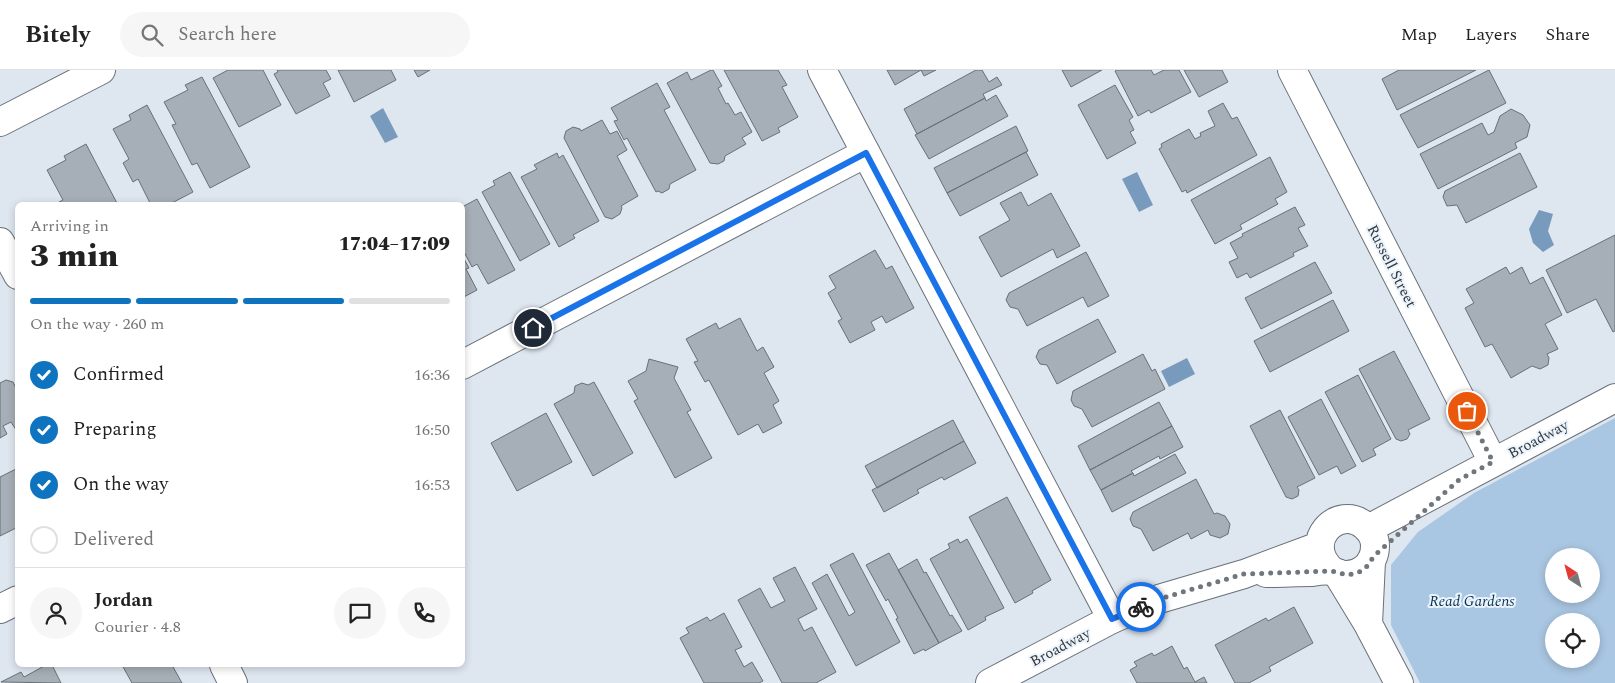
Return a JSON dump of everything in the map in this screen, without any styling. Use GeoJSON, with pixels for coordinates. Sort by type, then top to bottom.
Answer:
{"type":"FeatureCollection","features":[{"type":"Feature","properties":{"kind":"street"},"geometry":{"type":"LineString","coordinates":[[0,122],[101,70]]}},
{"type":"Feature","properties":{"kind":"street"},"geometry":{"type":"LineString","coordinates":[[822,70],[1112,619]]}},
{"type":"Feature","properties":{"kind":"street","name":"Russell Street"},"geometry":{"type":"LineString","coordinates":[[1292,70],[1493,462]]}},
{"type":"Feature","properties":{"kind":"street"},"geometry":{"type":"LineString","coordinates":[[465,363],[866,153]]}},
{"type":"Feature","properties":{"kind":"street"},"geometry":{"type":"LineString","coordinates":[[0,242],[15,270]]}},
{"type":"Feature","properties":{"kind":"street","name":"Broadway"},"geometry":{"type":"LineString","coordinates":[[1368,529],[1615,398]]}},
{"type":"Feature","properties":{"kind":"street","name":"Broadway"},"geometry":{"type":"LineString","coordinates":[[1244,574],[1335,572],[1347,575],[1357,573],[1365,569],[1372,559],[1460,479]]}},
{"type":"Feature","properties":{"kind":"street"},"geometry":{"type":"LineString","coordinates":[[1368,624],[1372,559],[1375,547],[1374,537],[1363,524],[1354,520],[1344,519],[1335,522],[1327,528],[1319,546],[1320,556],[1325,564],[1335,572],[1368,624],[1399,683]]}},
{"type":"Feature","properties":{"kind":"street","name":"Broadway"},"geometry":{"type":"LineString","coordinates":[[990,683],[1112,619],[1159,599],[1244,574],[1319,546]]}},
{"type":"Feature","properties":{"kind":"street"},"geometry":{"type":"LineString","coordinates":[[0,609],[15,602]]}},
{"type":"Feature","properties":{"kind":"street"},"geometry":{"type":"LineString","coordinates":[[225,667],[233,683]]}},
{"type":"Feature","properties":{"kind":"green space","name":"Read Gardens"},"geometry":{"type":"Polygon","coordinates":[[[1615,418],[1615,683],[1420,683],[1391,625],[1391,565],[1418,532],[1474,493],[1615,418]]]}},
{"type":"Feature","properties":{"kind":"shaded area"},"geometry":{"type":"Polygon","coordinates":[[[383,108],[398,137],[385,143],[370,116],[383,108]]]}},
{"type":"Feature","properties":{"kind":"shaded area"},"geometry":{"type":"Polygon","coordinates":[[[1137,172],[1153,205],[1139,212],[1122,179],[1137,172]]]}},
{"type":"Feature","properties":{"kind":"shaded area"},"geometry":{"type":"Polygon","coordinates":[[[1539,210],[1553,214],[1548,231],[1554,245],[1543,252],[1533,243],[1529,229],[1539,210]]]}},
{"type":"Feature","properties":{"kind":"shaded area"},"geometry":{"type":"Polygon","coordinates":[[[1187,358],[1195,374],[1169,387],[1161,371],[1187,358]]]}},
{"type":"Feature","properties":{"kind":"building"},"geometry":{"type":"Polygon","coordinates":[[[228,70],[263,70],[281,105],[239,127],[213,78],[228,70]]]}},
{"type":"Feature","properties":{"kind":"building"},"geometry":{"type":"Polygon","coordinates":[[[277,70],[326,70],[331,79],[323,83],[330,96],[296,114],[274,74],[278,72],[277,70]]]}},
{"type":"Feature","properties":{"kind":"building"},"geometry":{"type":"Polygon","coordinates":[[[338,70],[391,70],[396,80],[354,102],[338,70]]]}},
{"type":"Feature","properties":{"kind":"building"},"geometry":{"type":"Polygon","coordinates":[[[414,70],[430,70],[418,77],[414,70]]]}},
{"type":"Feature","properties":{"kind":"building"},"geometry":{"type":"Polygon","coordinates":[[[713,70],[722,86],[718,88],[726,104],[728,103],[735,115],[741,112],[752,132],[742,138],[746,144],[725,156],[724,161],[718,164],[710,163],[667,83],[687,72],[691,80],[713,70]]]}},
{"type":"Feature","properties":{"kind":"building"},"geometry":{"type":"Polygon","coordinates":[[[724,70],[778,70],[787,85],[782,87],[798,117],[778,128],[780,132],[762,141],[724,70]]]}},
{"type":"Feature","properties":{"kind":"building"},"geometry":{"type":"Polygon","coordinates":[[[887,70],[921,70],[895,85],[887,70]]]}},
{"type":"Feature","properties":{"kind":"building"},"geometry":{"type":"Polygon","coordinates":[[[921,70],[936,70],[924,76],[921,70]]]}},
{"type":"Feature","properties":{"kind":"building"},"geometry":{"type":"Polygon","coordinates":[[[976,70],[982,70],[989,82],[997,77],[1002,85],[983,94],[985,98],[917,134],[904,109],[976,70]]]}},
{"type":"Feature","properties":{"kind":"building"},"geometry":{"type":"Polygon","coordinates":[[[1062,70],[1102,70],[1071,87],[1062,70]]]}},
{"type":"Feature","properties":{"kind":"building"},"geometry":{"type":"Polygon","coordinates":[[[1151,70],[1154,75],[1164,70],[1179,70],[1191,92],[1151,113],[1149,110],[1138,116],[1115,71],[1151,70]]]}},
{"type":"Feature","properties":{"kind":"building"},"geometry":{"type":"Polygon","coordinates":[[[1184,70],[1222,70],[1228,82],[1199,97],[1184,70]]]}},
{"type":"Feature","properties":{"kind":"building"},"geometry":{"type":"Polygon","coordinates":[[[1399,70],[1476,70],[1397,110],[1382,79],[1399,70]]]}},
{"type":"Feature","properties":{"kind":"building"},"geometry":{"type":"Polygon","coordinates":[[[1489,70],[1506,103],[1418,148],[1400,115],[1489,70]]]}},
{"type":"Feature","properties":{"kind":"building"},"geometry":{"type":"Polygon","coordinates":[[[202,77],[250,167],[210,188],[197,163],[192,165],[172,125],[176,124],[164,102],[188,90],[185,85],[202,77]]]}},
{"type":"Feature","properties":{"kind":"building"},"geometry":{"type":"Polygon","coordinates":[[[657,83],[670,107],[664,110],[696,170],[670,184],[669,189],[662,193],[656,192],[627,138],[624,140],[614,121],[618,120],[611,108],[657,83]]]}},
{"type":"Feature","properties":{"kind":"building"},"geometry":{"type":"Polygon","coordinates":[[[1115,85],[1133,117],[1129,120],[1134,130],[1130,132],[1136,143],[1107,159],[1078,105],[1115,85]]]}},
{"type":"Feature","properties":{"kind":"building"},"geometry":{"type":"Polygon","coordinates":[[[996,95],[1008,116],[929,159],[915,135],[985,98],[986,101],[996,95]]]}},
{"type":"Feature","properties":{"kind":"building"},"geometry":{"type":"Polygon","coordinates":[[[1223,103],[1232,119],[1237,117],[1257,155],[1187,193],[1186,190],[1182,192],[1159,149],[1162,147],[1161,144],[1189,129],[1195,139],[1201,136],[1200,133],[1215,126],[1208,111],[1223,103]]]}},
{"type":"Feature","properties":{"kind":"building"},"geometry":{"type":"Polygon","coordinates":[[[147,105],[193,192],[174,202],[150,202],[138,179],[133,182],[123,163],[129,159],[113,129],[131,120],[129,115],[147,105]]]}},
{"type":"Feature","properties":{"kind":"building"},"geometry":{"type":"Polygon","coordinates":[[[1511,109],[1523,115],[1530,125],[1527,137],[1515,143],[1517,148],[1438,189],[1420,154],[1482,123],[1488,135],[1494,132],[1500,116],[1511,109]]]}},
{"type":"Feature","properties":{"kind":"building"},"geometry":{"type":"Polygon","coordinates":[[[602,120],[610,134],[617,131],[627,150],[617,156],[638,196],[621,206],[620,214],[612,219],[605,217],[564,138],[566,131],[573,127],[581,131],[602,120]]]}},
{"type":"Feature","properties":{"kind":"building"},"geometry":{"type":"Polygon","coordinates":[[[1016,126],[1028,151],[947,193],[934,168],[1016,126]]]}},
{"type":"Feature","properties":{"kind":"building"},"geometry":{"type":"Polygon","coordinates":[[[86,144],[116,202],[59,202],[63,200],[47,170],[66,160],[64,156],[86,144]]]}},
{"type":"Feature","properties":{"kind":"building"},"geometry":{"type":"Polygon","coordinates":[[[1026,152],[1038,175],[960,216],[947,193],[1026,152]]]}},
{"type":"Feature","properties":{"kind":"building"},"geometry":{"type":"Polygon","coordinates":[[[557,153],[559,158],[563,155],[599,221],[573,235],[575,238],[559,247],[521,177],[537,169],[534,165],[557,153]]]}},
{"type":"Feature","properties":{"kind":"building"},"geometry":{"type":"Polygon","coordinates":[[[1520,153],[1537,187],[1466,223],[1457,205],[1447,206],[1443,197],[1445,191],[1520,153]]]}},
{"type":"Feature","properties":{"kind":"building"},"geometry":{"type":"Polygon","coordinates":[[[1270,157],[1287,192],[1275,199],[1278,204],[1240,225],[1242,229],[1215,244],[1191,200],[1270,157]]]}},
{"type":"Feature","properties":{"kind":"building"},"geometry":{"type":"Polygon","coordinates":[[[510,172],[550,244],[520,261],[482,192],[495,185],[493,181],[510,172]]]}},
{"type":"Feature","properties":{"kind":"building"},"geometry":{"type":"Polygon","coordinates":[[[1021,192],[1028,206],[1051,193],[1080,246],[1057,258],[1053,249],[1001,277],[979,237],[1010,220],[1000,203],[1021,192]]]}},
{"type":"Feature","properties":{"kind":"building"},"geometry":{"type":"Polygon","coordinates":[[[477,199],[515,270],[488,284],[477,264],[472,267],[465,254],[465,205],[477,199]]]}},
{"type":"Feature","properties":{"kind":"building"},"geometry":{"type":"Polygon","coordinates":[[[1295,207],[1305,225],[1298,228],[1308,246],[1293,253],[1294,256],[1250,278],[1247,273],[1237,278],[1229,262],[1238,258],[1230,243],[1243,236],[1242,234],[1295,207]]]}},
{"type":"Feature","properties":{"kind":"building"},"geometry":{"type":"Polygon","coordinates":[[[1615,235],[1615,331],[1613,332],[1596,299],[1567,313],[1546,270],[1615,235]]]}},
{"type":"Feature","properties":{"kind":"building"},"geometry":{"type":"Polygon","coordinates":[[[875,250],[886,269],[892,266],[914,308],[886,323],[882,316],[871,322],[875,330],[850,343],[838,321],[842,319],[828,293],[836,288],[829,276],[875,250]]]}},
{"type":"Feature","properties":{"kind":"building"},"geometry":{"type":"Polygon","coordinates":[[[1086,252],[1109,296],[1088,307],[1083,297],[1027,326],[1018,309],[1010,307],[1006,300],[1009,293],[1086,252]]]}},
{"type":"Feature","properties":{"kind":"building"},"geometry":{"type":"Polygon","coordinates":[[[465,261],[469,268],[466,269],[477,290],[465,296],[465,261]]]}},
{"type":"Feature","properties":{"kind":"building"},"geometry":{"type":"Polygon","coordinates":[[[1315,262],[1332,293],[1261,329],[1245,298],[1315,262]]]}},
{"type":"Feature","properties":{"kind":"building"},"geometry":{"type":"Polygon","coordinates":[[[1506,267],[1510,274],[1522,267],[1530,284],[1543,277],[1562,315],[1545,324],[1558,349],[1547,354],[1549,358],[1548,365],[1540,369],[1532,366],[1511,378],[1492,344],[1485,347],[1465,308],[1474,303],[1466,289],[1506,267]]]}},
{"type":"Feature","properties":{"kind":"building"},"geometry":{"type":"Polygon","coordinates":[[[1333,300],[1349,331],[1270,372],[1254,341],[1333,300]]]}},
{"type":"Feature","properties":{"kind":"building"},"geometry":{"type":"Polygon","coordinates":[[[740,318],[757,351],[763,347],[774,367],[764,373],[779,401],[773,405],[782,423],[763,433],[758,424],[738,435],[709,380],[705,382],[694,362],[698,361],[686,339],[716,323],[719,329],[740,318]]]}},
{"type":"Feature","properties":{"kind":"building"},"geometry":{"type":"Polygon","coordinates":[[[1098,319],[1116,352],[1057,384],[1047,365],[1040,364],[1036,357],[1039,350],[1098,319]]]}},
{"type":"Feature","properties":{"kind":"building"},"geometry":{"type":"Polygon","coordinates":[[[1394,351],[1430,419],[1408,430],[1410,434],[1407,439],[1401,441],[1396,439],[1359,369],[1394,351]]]}},
{"type":"Feature","properties":{"kind":"building"},"geometry":{"type":"Polygon","coordinates":[[[1143,354],[1152,371],[1155,369],[1165,389],[1092,427],[1082,409],[1074,406],[1071,400],[1073,391],[1143,354]]]}},
{"type":"Feature","properties":{"kind":"building"},"geometry":{"type":"Polygon","coordinates":[[[649,359],[678,367],[674,378],[691,410],[687,412],[712,458],[675,478],[634,401],[638,399],[628,381],[646,371],[649,359]]]}},
{"type":"Feature","properties":{"kind":"building"},"geometry":{"type":"Polygon","coordinates":[[[1358,375],[1391,439],[1373,449],[1376,455],[1362,462],[1325,392],[1358,375]]]}},
{"type":"Feature","properties":{"kind":"building"},"geometry":{"type":"Polygon","coordinates":[[[6,380],[13,382],[15,386],[15,428],[11,422],[3,426],[7,434],[0,438],[0,383],[6,380]]]}},
{"type":"Feature","properties":{"kind":"building"},"geometry":{"type":"Polygon","coordinates":[[[594,382],[633,453],[593,476],[554,404],[574,393],[575,386],[582,383],[588,385],[594,382]]]}},
{"type":"Feature","properties":{"kind":"building"},"geometry":{"type":"Polygon","coordinates":[[[1321,399],[1356,466],[1341,474],[1337,466],[1319,475],[1288,417],[1321,399]]]}},
{"type":"Feature","properties":{"kind":"building"},"geometry":{"type":"Polygon","coordinates":[[[1159,402],[1172,426],[1090,470],[1078,446],[1159,402]]]}},
{"type":"Feature","properties":{"kind":"building"},"geometry":{"type":"Polygon","coordinates":[[[1280,410],[1315,478],[1297,487],[1299,490],[1298,496],[1292,499],[1286,497],[1250,426],[1280,410]]]}},
{"type":"Feature","properties":{"kind":"building"},"geometry":{"type":"Polygon","coordinates":[[[546,413],[572,462],[517,491],[491,443],[546,413]]]}},
{"type":"Feature","properties":{"kind":"building"},"geometry":{"type":"Polygon","coordinates":[[[953,420],[964,441],[877,488],[865,466],[953,420]]]}},
{"type":"Feature","properties":{"kind":"building"},"geometry":{"type":"Polygon","coordinates":[[[1172,426],[1183,447],[1160,459],[1159,456],[1131,471],[1133,473],[1101,490],[1090,470],[1172,426]]]}},
{"type":"Feature","properties":{"kind":"building"},"geometry":{"type":"Polygon","coordinates":[[[964,441],[976,463],[944,480],[942,477],[917,490],[919,493],[884,512],[872,490],[964,441]]]}},
{"type":"Feature","properties":{"kind":"building"},"geometry":{"type":"Polygon","coordinates":[[[1175,454],[1186,473],[1112,512],[1101,490],[1133,473],[1134,476],[1175,454]]]}},
{"type":"Feature","properties":{"kind":"building"},"geometry":{"type":"Polygon","coordinates":[[[15,470],[15,528],[0,536],[0,477],[15,470]]]}},
{"type":"Feature","properties":{"kind":"building"},"geometry":{"type":"Polygon","coordinates":[[[1196,479],[1214,514],[1217,513],[1225,516],[1230,524],[1228,534],[1220,538],[1210,535],[1208,530],[1191,539],[1188,533],[1153,551],[1141,529],[1133,526],[1130,519],[1133,512],[1196,479]]]}},
{"type":"Feature","properties":{"kind":"building"},"geometry":{"type":"Polygon","coordinates":[[[1007,497],[1051,580],[1015,603],[969,517],[1007,497]]]}},
{"type":"Feature","properties":{"kind":"building"},"geometry":{"type":"Polygon","coordinates":[[[958,539],[960,543],[967,539],[1004,608],[985,617],[986,620],[968,630],[930,559],[950,548],[948,544],[958,539]]]}},
{"type":"Feature","properties":{"kind":"building"},"geometry":{"type":"Polygon","coordinates":[[[853,553],[900,642],[856,666],[812,583],[827,574],[849,616],[855,612],[830,565],[853,553]]]}},
{"type":"Feature","properties":{"kind":"building"},"geometry":{"type":"Polygon","coordinates":[[[889,553],[939,643],[925,651],[924,649],[914,654],[888,599],[886,601],[866,565],[889,553]]]}},
{"type":"Feature","properties":{"kind":"building"},"geometry":{"type":"Polygon","coordinates":[[[917,559],[950,616],[952,615],[962,631],[939,643],[898,570],[917,559]]]}},
{"type":"Feature","properties":{"kind":"building"},"geometry":{"type":"Polygon","coordinates":[[[795,567],[817,609],[798,619],[804,631],[812,627],[836,672],[816,683],[782,683],[738,600],[760,588],[771,608],[785,601],[773,578],[795,567]]]}},
{"type":"Feature","properties":{"kind":"building"},"geometry":{"type":"Polygon","coordinates":[[[1294,607],[1313,643],[1269,667],[1271,671],[1249,683],[1235,683],[1215,645],[1266,618],[1268,621],[1294,607]]]}},
{"type":"Feature","properties":{"kind":"building"},"geometry":{"type":"Polygon","coordinates":[[[724,613],[742,647],[735,650],[744,667],[752,662],[763,681],[759,683],[704,683],[680,638],[689,633],[686,628],[707,617],[710,621],[724,613]]]}},
{"type":"Feature","properties":{"kind":"building"},"geometry":{"type":"Polygon","coordinates":[[[1172,646],[1184,669],[1187,667],[1195,682],[1204,677],[1207,683],[1137,683],[1130,670],[1137,666],[1134,662],[1152,653],[1154,656],[1172,646]]]}},
{"type":"Feature","properties":{"kind":"building"},"geometry":{"type":"Polygon","coordinates":[[[42,667],[53,667],[61,683],[1,682],[21,672],[24,677],[42,667]]]}},
{"type":"Feature","properties":{"kind":"building"},"geometry":{"type":"Polygon","coordinates":[[[123,667],[173,667],[182,683],[132,683],[123,667]]]}},
{"type":"Feature","properties":{"kind":"way so far"},"geometry":{"type":"LineString","coordinates":[[1141,607],[1159,599],[1244,574],[1332,571],[1347,575],[1365,569],[1374,556],[1460,479],[1493,462],[1467,411]]}},
{"type":"Feature","properties":{"kind":"route"},"geometry":{"type":"LineString","coordinates":[[533,328],[866,153],[1112,619],[1141,607]]}}]}
